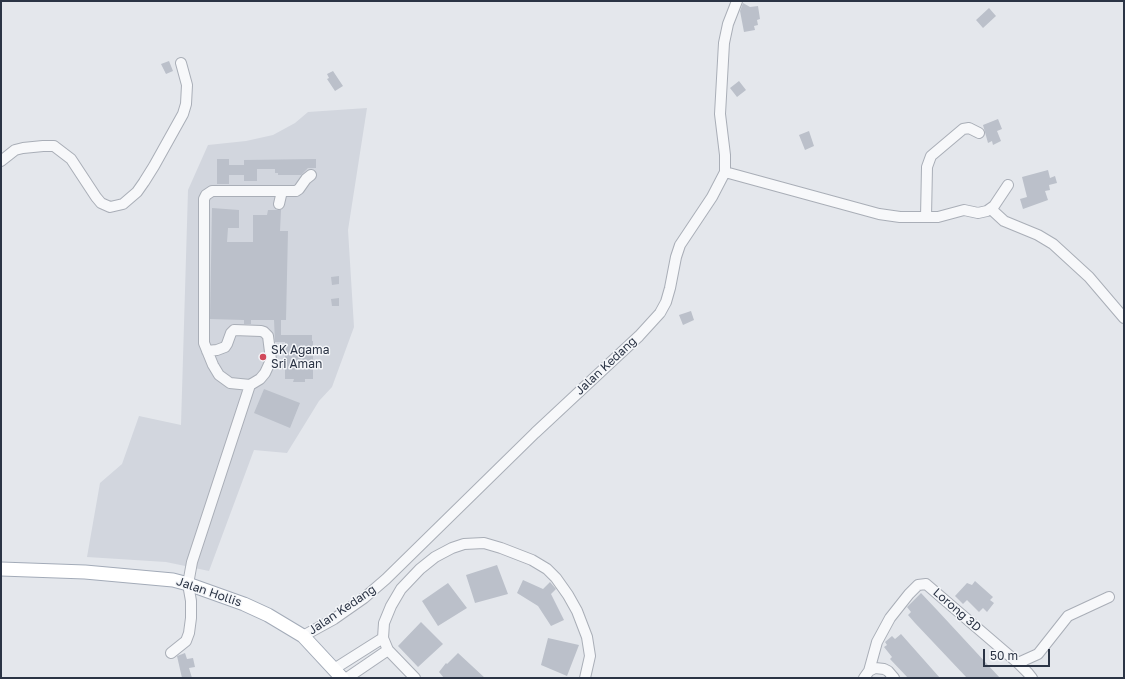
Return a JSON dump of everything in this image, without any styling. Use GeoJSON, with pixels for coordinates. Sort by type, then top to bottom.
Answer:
{"type":"FeatureCollection","features":[{"type":"Feature","properties":{"kind":"main road","name":"Jalan Hollis"},"geometry":{"type":"LineString","coordinates":[[1,569],[85,572],[173,580],[188,584],[244,604],[268,615],[303,636],[338,673]]}},
{"type":"Feature","properties":{"kind":"street","name":"Jalan Kedang"},"geometry":{"type":"LineString","coordinates":[[303,636],[340,615],[364,598],[386,579],[524,444],[639,336],[660,313],[666,302],[680,245],[712,197],[725,172],[725,154],[720,114],[724,57],[728,24],[737,1]]}},
{"type":"Feature","properties":{"kind":"street"},"geometry":{"type":"LineString","coordinates":[[1,161],[15,150],[54,146],[71,159],[96,198],[101,203],[110,207],[123,204],[137,192],[148,177],[183,114],[186,104],[187,86],[181,63]]}},
{"type":"Feature","properties":{"kind":"street"},"geometry":{"type":"LineString","coordinates":[[926,217],[927,167],[931,156],[963,129],[969,128],[979,133]]}},
{"type":"Feature","properties":{"kind":"street"},"geometry":{"type":"LineString","coordinates":[[725,172],[879,214],[900,217],[945,216],[964,210],[983,212],[991,209],[1008,185]]}},
{"type":"Feature","properties":{"kind":"street"},"geometry":{"type":"LineString","coordinates":[[207,351],[218,350],[225,347],[231,333],[234,330],[264,332],[268,336],[269,340],[270,360],[265,373],[260,379],[250,385],[230,383],[216,370],[207,351],[204,343],[204,200],[209,193],[215,191],[292,192],[299,189],[311,175]]}},
{"type":"Feature","properties":{"kind":"street"},"geometry":{"type":"LineString","coordinates":[[276,204],[278,191]]}},
{"type":"Feature","properties":{"kind":"street"},"geometry":{"type":"LineString","coordinates":[[991,209],[1004,221],[1038,235],[1053,244],[1090,277],[1124,318]]}},
{"type":"Feature","properties":{"kind":"street"},"geometry":{"type":"LineString","coordinates":[[171,653],[186,641],[190,633],[191,601],[188,584],[192,562],[250,385]]}},
{"type":"Feature","properties":{"kind":"street"},"geometry":{"type":"LineString","coordinates":[[415,678],[388,650],[383,638],[384,622],[391,606],[401,590],[420,568],[436,557],[452,548],[464,544],[484,543],[532,560],[547,569],[556,578],[577,611],[586,637],[590,656],[585,678]]}},
{"type":"Feature","properties":{"kind":"street","name":"Lorong 3D"},"geometry":{"type":"LineString","coordinates":[[866,674],[877,642],[890,618],[918,585],[926,584],[1018,663],[1032,678]]}},
{"type":"Feature","properties":{"kind":"street"},"geometry":{"type":"LineString","coordinates":[[1018,663],[1038,654],[1068,616],[1110,597]]}},
{"type":"Feature","properties":{"kind":"street"},"geometry":{"type":"LineString","coordinates":[[338,673],[383,638]]}},
{"type":"Feature","properties":{"kind":"street"},"geometry":{"type":"LineString","coordinates":[[346,678],[388,650]]}},
{"type":"Feature","properties":{"kind":"street"},"geometry":{"type":"LineString","coordinates":[[866,674],[875,668],[884,669],[894,678]]}},
{"type":"Feature","properties":{"kind":"shaded area","name":"SK Agama Sri Aman"},"geometry":{"type":"Polygon","coordinates":[[[367,108],[348,230],[354,327],[332,387],[319,401],[287,453],[254,450],[209,571],[166,562],[87,557],[100,483],[122,464],[139,416],[181,425],[188,190],[208,145],[246,141],[273,135],[295,123],[308,112],[367,108]]]}},
{"type":"Feature","properties":{"kind":"building"},"geometry":{"type":"Polygon","coordinates":[[[743,3],[750,7],[758,6],[760,19],[757,20],[758,25],[754,26],[755,30],[744,32],[740,11],[743,3]]]}},
{"type":"Feature","properties":{"kind":"building"},"geometry":{"type":"Polygon","coordinates":[[[989,8],[996,16],[983,28],[976,20],[989,8]]]}},
{"type":"Feature","properties":{"kind":"building"},"geometry":{"type":"Polygon","coordinates":[[[169,61],[173,71],[166,74],[161,64],[169,61]]]}},
{"type":"Feature","properties":{"kind":"building"},"geometry":{"type":"Polygon","coordinates":[[[333,71],[343,86],[335,91],[327,79],[329,78],[327,74],[333,71]]]}},
{"type":"Feature","properties":{"kind":"building"},"geometry":{"type":"Polygon","coordinates":[[[739,81],[746,90],[737,97],[730,88],[739,81]]]}},
{"type":"Feature","properties":{"kind":"building"},"geometry":{"type":"Polygon","coordinates":[[[998,119],[1002,129],[997,131],[1001,141],[993,145],[992,141],[988,143],[983,125],[998,119]]]}},
{"type":"Feature","properties":{"kind":"building"},"geometry":{"type":"Polygon","coordinates":[[[809,131],[814,146],[805,150],[799,135],[809,131]]]}},
{"type":"Feature","properties":{"kind":"building"},"geometry":{"type":"Polygon","coordinates":[[[217,159],[229,159],[229,165],[244,165],[244,160],[316,159],[316,168],[308,168],[301,175],[278,175],[278,173],[275,173],[275,169],[257,169],[257,181],[244,181],[244,175],[229,175],[229,184],[217,184],[217,159]]]}},
{"type":"Feature","properties":{"kind":"building"},"geometry":{"type":"Polygon","coordinates":[[[1048,170],[1050,178],[1055,176],[1057,183],[1049,185],[1050,190],[1045,191],[1048,200],[1023,209],[1020,199],[1027,197],[1022,177],[1048,170]]]}},
{"type":"Feature","properties":{"kind":"building"},"geometry":{"type":"Polygon","coordinates":[[[212,208],[239,210],[239,228],[228,228],[227,242],[253,242],[253,215],[267,215],[268,210],[281,210],[280,231],[288,231],[286,320],[281,320],[281,335],[312,335],[313,379],[305,379],[305,382],[293,382],[294,379],[285,379],[285,342],[275,342],[274,320],[251,320],[251,324],[244,324],[244,320],[210,319],[212,208]]]}},
{"type":"Feature","properties":{"kind":"building"},"geometry":{"type":"Polygon","coordinates":[[[339,276],[339,284],[332,285],[331,277],[339,276]]]}},
{"type":"Feature","properties":{"kind":"building"},"geometry":{"type":"Polygon","coordinates":[[[339,298],[339,306],[332,306],[331,299],[339,298]]]}},
{"type":"Feature","properties":{"kind":"building"},"geometry":{"type":"Polygon","coordinates":[[[691,311],[694,320],[683,325],[679,315],[691,311]]]}},
{"type":"Feature","properties":{"kind":"building"},"geometry":{"type":"Polygon","coordinates":[[[264,389],[300,403],[290,428],[254,413],[264,389]]]}},
{"type":"Feature","properties":{"kind":"building"},"geometry":{"type":"Polygon","coordinates":[[[497,565],[508,594],[475,603],[466,575],[497,565]]]}},
{"type":"Feature","properties":{"kind":"building"},"geometry":{"type":"Polygon","coordinates":[[[523,580],[543,589],[550,582],[556,589],[551,594],[564,620],[551,626],[538,606],[517,593],[523,580]]]}},
{"type":"Feature","properties":{"kind":"building"},"geometry":{"type":"Polygon","coordinates":[[[975,581],[993,597],[990,600],[994,603],[987,612],[983,608],[979,612],[967,600],[963,604],[955,596],[967,583],[972,585],[975,581]]]}},
{"type":"Feature","properties":{"kind":"building"},"geometry":{"type":"Polygon","coordinates":[[[448,583],[467,608],[438,626],[422,601],[448,583]]]}},
{"type":"Feature","properties":{"kind":"building"},"geometry":{"type":"Polygon","coordinates":[[[921,593],[1000,678],[967,678],[915,623],[908,615],[911,612],[907,607],[921,593]]]}},
{"type":"Feature","properties":{"kind":"building"},"geometry":{"type":"Polygon","coordinates":[[[421,622],[443,644],[418,667],[398,646],[421,622]]]}},
{"type":"Feature","properties":{"kind":"building"},"geometry":{"type":"Polygon","coordinates":[[[901,634],[940,678],[908,678],[890,659],[892,657],[884,647],[887,645],[885,642],[892,636],[895,639],[901,634]]]}},
{"type":"Feature","properties":{"kind":"building"},"geometry":{"type":"Polygon","coordinates":[[[548,638],[579,645],[567,676],[541,665],[548,638]]]}},
{"type":"Feature","properties":{"kind":"building"},"geometry":{"type":"Polygon","coordinates":[[[185,653],[187,659],[193,658],[195,667],[189,668],[192,678],[182,678],[177,656],[185,653]]]}},
{"type":"Feature","properties":{"kind":"building"},"geometry":{"type":"Polygon","coordinates":[[[458,653],[485,678],[444,678],[439,672],[446,663],[447,664],[458,653]]]}},
{"type":"Feature","properties":{"kind":"place","name":"SK Agama Sri Aman"},"geometry":{"type":"Point","coordinates":[263,357]}}]}
